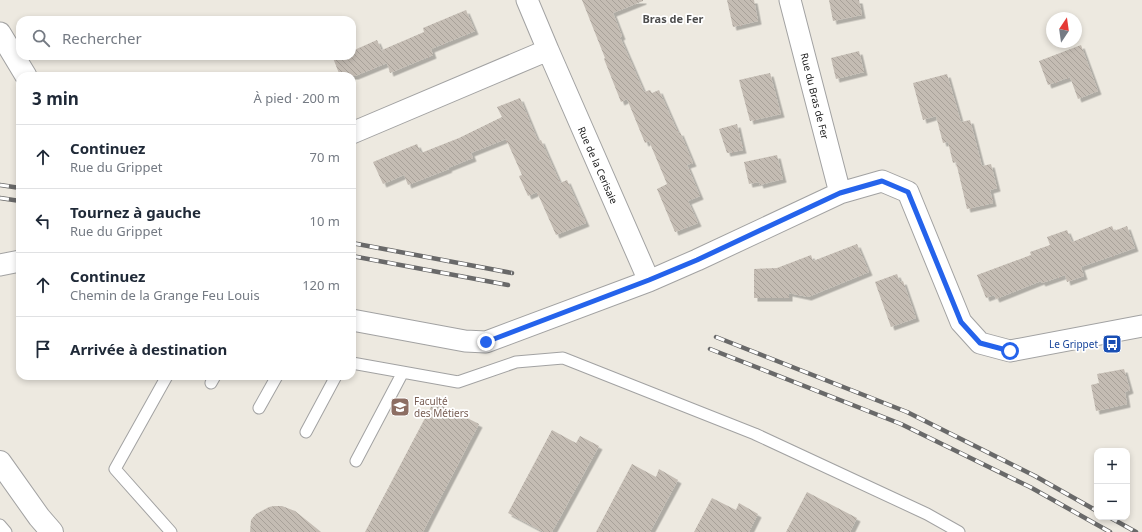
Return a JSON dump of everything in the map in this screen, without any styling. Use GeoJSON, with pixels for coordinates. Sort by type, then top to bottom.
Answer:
{"type":"FeatureCollection","features":[{"type":"Feature","properties":{"kind":"street","name":"Rue de la Cerisaie"},"geometry":{"type":"LineString","coordinates":[[527,0],[649,280]]}},
{"type":"Feature","properties":{"kind":"street","name":"Rue du Bras de Fer"},"geometry":{"type":"LineString","coordinates":[[790,0],[840,193]]}},
{"type":"Feature","properties":{"kind":"street"},"geometry":{"type":"LineString","coordinates":[[0,33],[16,59]]}},
{"type":"Feature","properties":{"kind":"street"},"geometry":{"type":"LineString","coordinates":[[356,131],[548,50]]}},
{"type":"Feature","properties":{"kind":"street"},"geometry":{"type":"LineString","coordinates":[[16,60],[24,72]]}},
{"type":"Feature","properties":{"kind":"street"},"geometry":{"type":"LineString","coordinates":[[356,321],[464,341],[486,342],[649,280],[697,260],[840,193],[882,181],[908,192],[961,322],[980,343],[1010,351],[1142,326]]}},
{"type":"Feature","properties":{"kind":"street"},"geometry":{"type":"LineString","coordinates":[[0,265],[16,262]]}},
{"type":"Feature","properties":{"kind":"street"},"geometry":{"type":"LineString","coordinates":[[0,462],[39,517],[52,532]]}},
{"type":"Feature","properties":{"kind":"lane"},"geometry":{"type":"LineString","coordinates":[[356,364],[458,382],[516,362],[563,358],[756,434],[927,514],[959,532]]}},
{"type":"Feature","properties":{"kind":"lane"},"geometry":{"type":"LineString","coordinates":[[356,461],[403,372]]}},
{"type":"Feature","properties":{"kind":"lane"},"geometry":{"type":"LineString","coordinates":[[165,380],[115,469],[171,532]]}},
{"type":"Feature","properties":{"kind":"lane"},"geometry":{"type":"LineString","coordinates":[[259,408],[275,380]]}},
{"type":"Feature","properties":{"kind":"lane"},"geometry":{"type":"LineString","coordinates":[[306,432],[334,380]]}},
{"type":"Feature","properties":{"kind":"lane"},"geometry":{"type":"LineString","coordinates":[[0,525],[6,532]]}},
{"type":"Feature","properties":{"kind":"building"},"geometry":{"type":"Polygon","coordinates":[[[582,0],[643,0],[613,13],[622,36],[620,37],[644,92],[650,90],[652,93],[659,90],[678,133],[680,132],[693,163],[687,165],[700,196],[688,201],[698,223],[675,232],[657,189],[667,184],[649,141],[645,143],[627,99],[621,102],[582,0]]]}},
{"type":"Feature","properties":{"kind":"building"},"geometry":{"type":"Polygon","coordinates":[[[727,0],[754,0],[758,21],[733,27],[727,0]]]}},
{"type":"Feature","properties":{"kind":"building"},"geometry":{"type":"Polygon","coordinates":[[[829,0],[859,0],[862,15],[833,21],[829,0]]]}},
{"type":"Feature","properties":{"kind":"building"},"geometry":{"type":"Polygon","coordinates":[[[466,10],[475,31],[431,49],[433,55],[390,73],[387,63],[356,76],[356,72],[338,72],[334,60],[356,60],[356,49],[377,40],[384,56],[382,50],[424,32],[423,28],[466,10]]]}},
{"type":"Feature","properties":{"kind":"building"},"geometry":{"type":"Polygon","coordinates":[[[1073,48],[1082,48],[1098,91],[1078,99],[1070,77],[1048,85],[1039,61],[1073,48]]]}},
{"type":"Feature","properties":{"kind":"building"},"geometry":{"type":"Polygon","coordinates":[[[859,51],[864,72],[836,79],[831,58],[859,51]]]}},
{"type":"Feature","properties":{"kind":"building"},"geometry":{"type":"Polygon","coordinates":[[[770,73],[781,114],[750,121],[739,80],[770,73]]]}},
{"type":"Feature","properties":{"kind":"building"},"geometry":{"type":"Polygon","coordinates":[[[947,74],[961,122],[970,120],[982,166],[991,164],[997,188],[990,190],[993,203],[967,209],[956,162],[953,163],[948,142],[943,143],[936,116],[923,120],[913,83],[947,74]]]}},
{"type":"Feature","properties":{"kind":"building"},"geometry":{"type":"Polygon","coordinates":[[[520,98],[538,141],[541,140],[560,183],[567,180],[586,223],[556,235],[537,192],[528,196],[519,176],[522,175],[506,139],[471,153],[473,158],[408,185],[404,175],[383,184],[373,162],[417,144],[421,153],[459,138],[502,117],[497,107],[520,98]]]}},
{"type":"Feature","properties":{"kind":"building"},"geometry":{"type":"Polygon","coordinates":[[[737,124],[743,150],[727,153],[719,129],[737,124]]]}},
{"type":"Feature","properties":{"kind":"building"},"geometry":{"type":"Polygon","coordinates":[[[777,155],[783,179],[760,185],[759,182],[749,184],[744,162],[777,155]]]}},
{"type":"Feature","properties":{"kind":"building"},"geometry":{"type":"Polygon","coordinates":[[[1112,226],[1114,231],[1127,226],[1135,248],[1081,267],[1084,276],[1067,282],[1065,275],[1042,283],[1041,281],[996,299],[994,295],[986,298],[977,275],[1031,255],[1030,252],[1050,245],[1047,237],[1067,230],[1072,242],[1112,226]]]}},
{"type":"Feature","properties":{"kind":"building"},"geometry":{"type":"Polygon","coordinates":[[[857,244],[869,272],[808,297],[789,293],[789,298],[754,298],[754,269],[777,268],[811,255],[813,261],[857,244]]]}},
{"type":"Feature","properties":{"kind":"building"},"geometry":{"type":"Polygon","coordinates":[[[897,274],[900,282],[903,281],[916,318],[891,327],[875,282],[897,274]]]}},
{"type":"Feature","properties":{"kind":"building"},"geometry":{"type":"Polygon","coordinates":[[[1124,369],[1130,390],[1125,392],[1127,404],[1096,411],[1091,385],[1099,383],[1097,374],[1124,369]]]}},
{"type":"Feature","properties":{"kind":"building"},"geometry":{"type":"Polygon","coordinates":[[[434,401],[479,424],[423,532],[365,532],[434,401]]]}},
{"type":"Feature","properties":{"kind":"building"},"geometry":{"type":"Polygon","coordinates":[[[552,430],[576,443],[580,436],[599,446],[552,532],[544,532],[508,513],[552,430]]]}},
{"type":"Feature","properties":{"kind":"building"},"geometry":{"type":"Polygon","coordinates":[[[632,464],[656,477],[659,469],[678,480],[650,532],[596,532],[632,464]]]}},
{"type":"Feature","properties":{"kind":"building"},"geometry":{"type":"Polygon","coordinates":[[[807,492],[857,518],[850,532],[786,532],[807,492]]]}},
{"type":"Feature","properties":{"kind":"building"},"geometry":{"type":"Polygon","coordinates":[[[712,498],[736,510],[739,503],[758,514],[749,532],[694,532],[712,498]]]}},
{"type":"Feature","properties":{"kind":"building"},"geometry":{"type":"Polygon","coordinates":[[[274,506],[282,506],[295,511],[321,532],[250,532],[251,520],[256,514],[274,506]]]}},
{"type":"Feature","properties":{"kind":"railway"},"geometry":{"type":"LineString","coordinates":[[0,185],[16,187]]}},
{"type":"Feature","properties":{"kind":"railway"},"geometry":{"type":"LineString","coordinates":[[0,198],[16,200]]}},
{"type":"Feature","properties":{"kind":"railway"},"geometry":{"type":"LineString","coordinates":[[356,244],[512,273]]}},
{"type":"Feature","properties":{"kind":"railway"},"geometry":{"type":"LineString","coordinates":[[356,257],[508,285]]}},
{"type":"Feature","properties":{"kind":"railway"},"geometry":{"type":"LineString","coordinates":[[716,337],[907,412],[1035,476],[1094,509]]}},
{"type":"Feature","properties":{"kind":"railway"},"geometry":{"type":"LineString","coordinates":[[710,349],[901,424],[1030,487],[1110,532]]}},
{"type":"Feature","properties":{"kind":"railway"},"geometry":{"type":"LineString","coordinates":[[1114,520],[1136,532]]}},
{"type":"Feature","properties":{"kind":"place","name":"Le Grippet"},"geometry":{"type":"Point","coordinates":[1112,344]}},
{"type":"Feature","properties":{"kind":"place","name":"Faculté des Métiers"},"geometry":{"type":"Point","coordinates":[400,407]}},
{"type":"Feature","properties":{"kind":"district","name":"Bras de Fer"},"geometry":{"type":"Point","coordinates":[673,18]}},
{"type":"Feature","properties":{"kind":"route"},"geometry":{"type":"LineString","coordinates":[[486,342],[649,280],[697,260],[840,193],[882,181],[908,192],[961,322],[980,343],[1010,351]]}}]}
